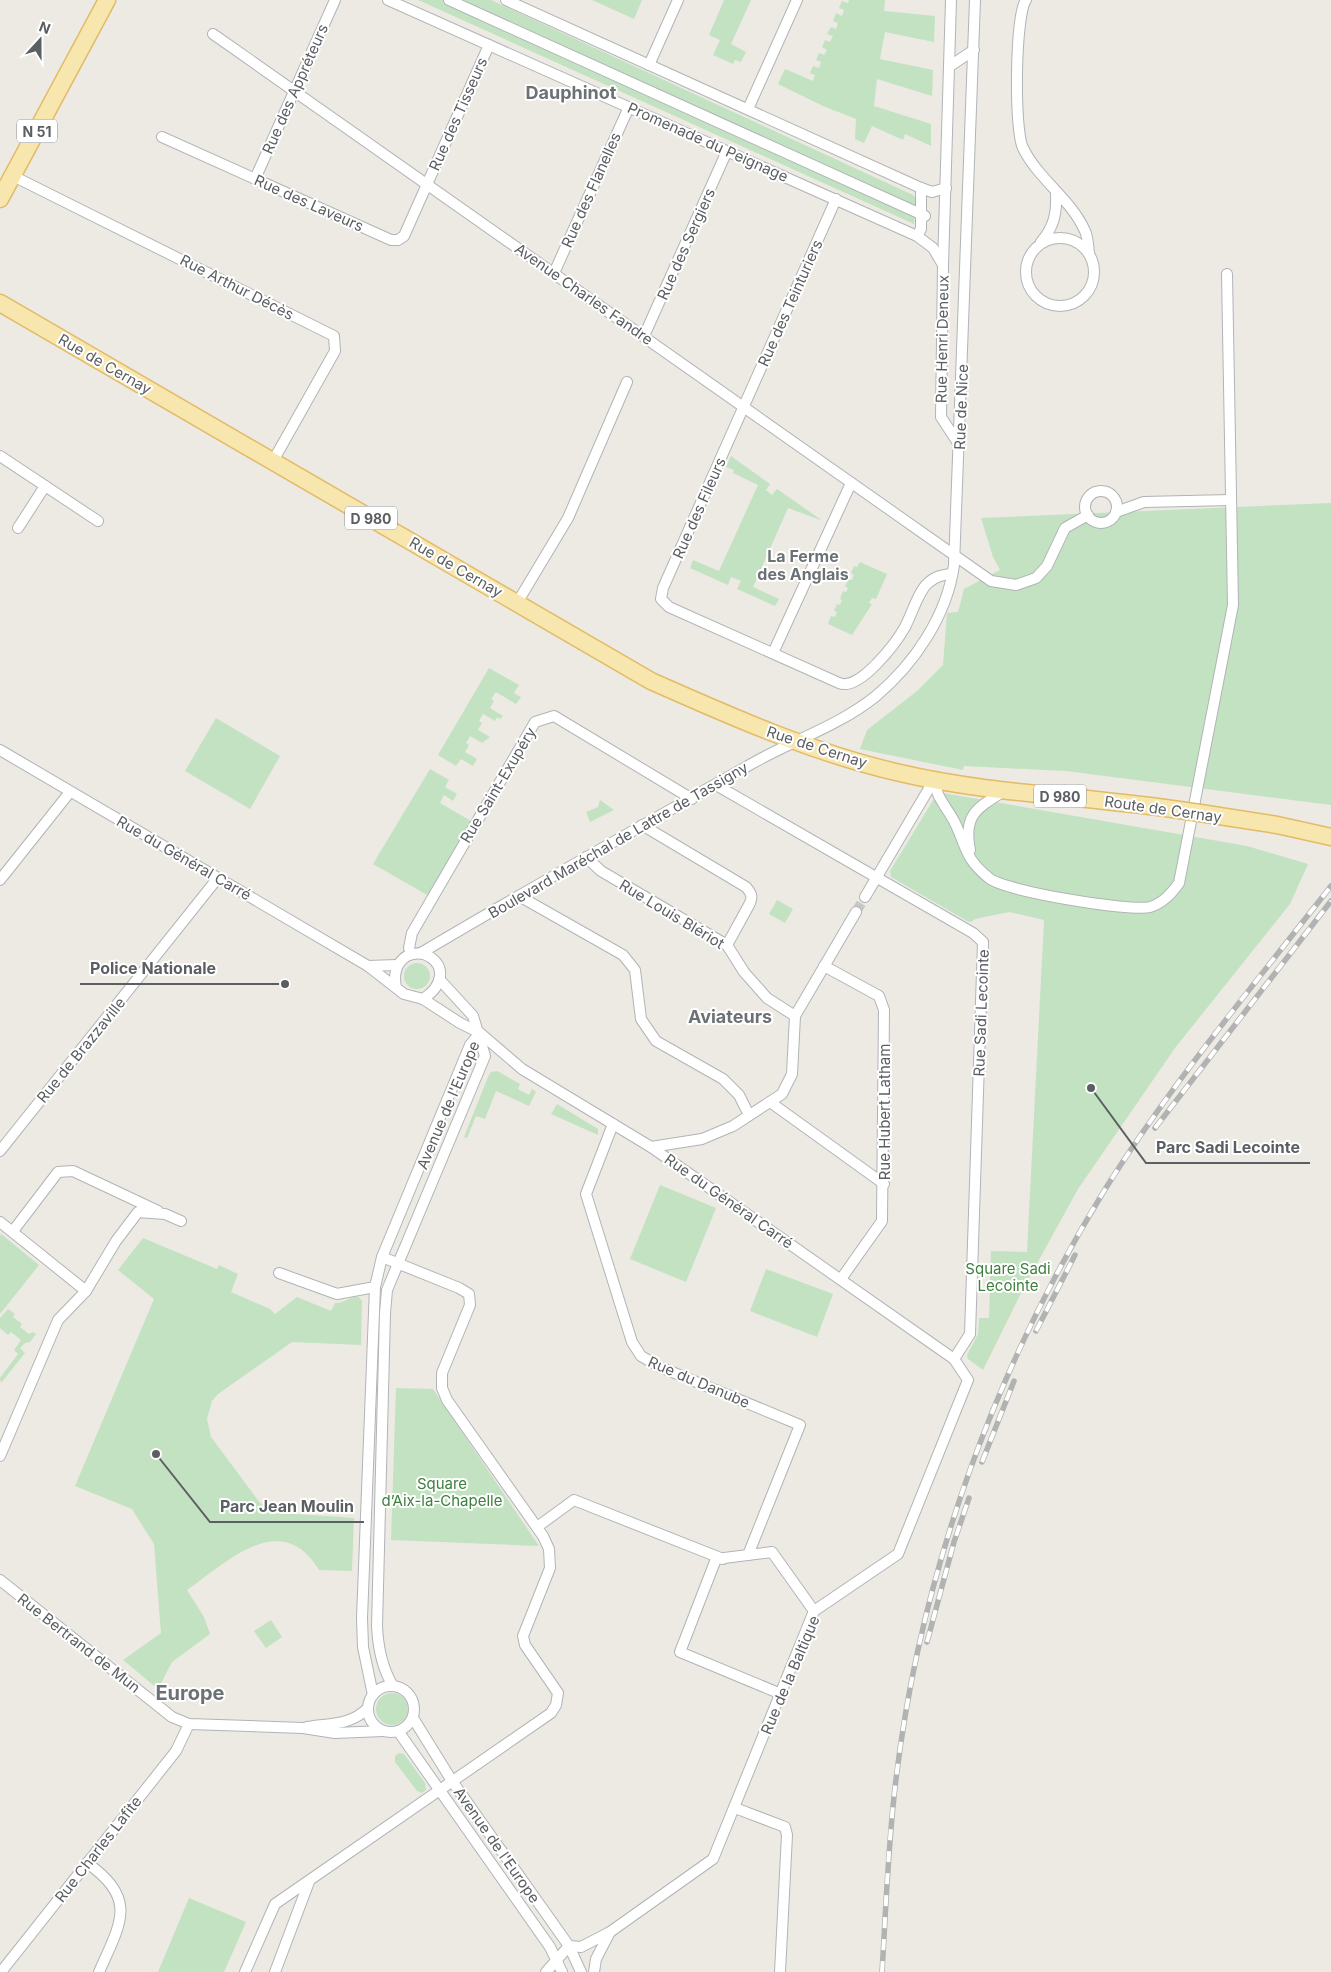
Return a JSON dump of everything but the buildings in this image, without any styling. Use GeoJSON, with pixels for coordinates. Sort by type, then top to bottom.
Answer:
{"type":"FeatureCollection","features":[{"type":"Feature","properties":{"kind":"main road","name":"N 51"},"geometry":{"type":"LineString","coordinates":[[0,199],[107,0]]}},
{"type":"Feature","properties":{"kind":"main road","name":"Rue de Cernay"},"geometry":{"type":"LineString","coordinates":[[0,303],[651,681],[794,742],[899,773],[934,780]]}},
{"type":"Feature","properties":{"kind":"main road","name":"Route de Cernay"},"geometry":{"type":"LineString","coordinates":[[934,780],[1004,791],[1193,812],[1278,825],[1328,837]]}},
{"type":"Feature","properties":{"kind":"street","name":"Rue des Appréteurs"},"geometry":{"type":"LineString","coordinates":[[255,179],[335,0]]}},
{"type":"Feature","properties":{"kind":"street","name":"Promenade du Peignage"},"geometry":{"type":"LineString","coordinates":[[388,0],[917,236],[933,248],[943,265]]}},
{"type":"Feature","properties":{"kind":"street"},"geometry":{"type":"LineString","coordinates":[[449,0],[923,215]]}},
{"type":"Feature","properties":{"kind":"street"},"geometry":{"type":"LineString","coordinates":[[506,0],[921,188],[932,192],[946,188]]}},
{"type":"Feature","properties":{"kind":"street"},"geometry":{"type":"LineString","coordinates":[[649,65],[678,0]]}},
{"type":"Feature","properties":{"kind":"street"},"geometry":{"type":"LineString","coordinates":[[748,109],[797,0]]}},
{"type":"Feature","properties":{"kind":"street","name":"Rue Henri Deneux"},"geometry":{"type":"LineString","coordinates":[[952,0],[944,225],[940,417],[960,446]]}},
{"type":"Feature","properties":{"kind":"street","name":"Rue de Nice"},"geometry":{"type":"LineString","coordinates":[[794,742],[847,716],[876,696],[898,674],[928,636],[942,606],[952,574],[960,446],[975,0]]}},
{"type":"Feature","properties":{"kind":"street"},"geometry":{"type":"LineString","coordinates":[[1024,3],[1017,44],[1021,146],[1035,169],[1056,193],[1077,217],[1086,232],[1089,253],[1093,262],[1093,279],[1085,295],[1070,304],[1051,304],[1035,295],[1026,276],[1027,264],[1031,254],[1052,228],[1057,209],[1056,193]]}},
{"type":"Feature","properties":{"kind":"street","name":"Avenue Charles Fandre"},"geometry":{"type":"LineString","coordinates":[[213,34],[851,483],[997,583],[1016,585],[1036,578],[1047,566],[1065,528],[1088,515]]}},
{"type":"Feature","properties":{"kind":"street","name":"Rue des Tisseurs"},"geometry":{"type":"LineString","coordinates":[[427,183],[490,45]]}},
{"type":"Feature","properties":{"kind":"street"},"geometry":{"type":"LineString","coordinates":[[950,66],[974,50]]}},
{"type":"Feature","properties":{"kind":"street","name":"Rue des Flanelles"},"geometry":{"type":"LineString","coordinates":[[554,273],[629,107]]}},
{"type":"Feature","properties":{"kind":"street","name":"Rue des Laveurs"},"geometry":{"type":"LineString","coordinates":[[162,137],[390,240],[398,240],[404,236],[427,183]]}},
{"type":"Feature","properties":{"kind":"street","name":"Rue des Sergiers"},"geometry":{"type":"LineString","coordinates":[[644,336],[727,151]]}},
{"type":"Feature","properties":{"kind":"street","name":"Rue Arthur Décès"},"geometry":{"type":"LineString","coordinates":[[14,176],[334,336],[335,351],[273,461]]}},
{"type":"Feature","properties":{"kind":"street"},"geometry":{"type":"LineString","coordinates":[[917,236],[921,229],[923,215],[921,188]]}},
{"type":"Feature","properties":{"kind":"street","name":"Rue des Teinturiers"},"geometry":{"type":"LineString","coordinates":[[744,407],[836,199]]}},
{"type":"Feature","properties":{"kind":"street"},"geometry":{"type":"LineString","coordinates":[[1039,245],[1056,238],[1066,238],[1075,241],[1089,253]]}},
{"type":"Feature","properties":{"kind":"street"},"geometry":{"type":"LineString","coordinates":[[934,780],[937,795],[953,820],[966,855],[991,880],[1016,889],[1130,909],[1150,907],[1169,897],[1179,883],[1233,604],[1227,378],[1227,274]]}},
{"type":"Feature","properties":{"kind":"street"},"geometry":{"type":"LineString","coordinates":[[517,602],[568,518],[627,382]]}},
{"type":"Feature","properties":{"kind":"street","name":"Rue des Fileurs"},"geometry":{"type":"LineString","coordinates":[[744,407],[663,588],[661,599],[669,607],[773,653]]}},
{"type":"Feature","properties":{"kind":"street"},"geometry":{"type":"LineString","coordinates":[[0,456],[98,521]]}},
{"type":"Feature","properties":{"kind":"street"},"geometry":{"type":"LineString","coordinates":[[851,483],[773,653],[844,685],[849,685],[858,680],[892,645],[904,629],[926,584],[945,574],[952,574]]}},
{"type":"Feature","properties":{"kind":"street"},"geometry":{"type":"LineString","coordinates":[[18,528],[45,486]]}},
{"type":"Feature","properties":{"kind":"street"},"geometry":{"type":"LineString","coordinates":[[1116,512],[1114,498],[1107,492],[1097,491],[1086,501],[1088,515],[1096,522],[1106,522],[1116,512],[1144,502],[1231,500]]}},
{"type":"Feature","properties":{"kind":"street","name":"Rue Saint-Exupéry"},"geometry":{"type":"LineString","coordinates":[[416,954],[409,948],[412,933],[535,722],[554,716],[692,799]]}},
{"type":"Feature","properties":{"kind":"street","name":"Boulevard Maréchal de Lattre de Tassigny"},"geometry":{"type":"LineString","coordinates":[[416,954],[443,941],[586,857],[794,742]]}},
{"type":"Feature","properties":{"kind":"street","name":"Rue du Général Carré"},"geometry":{"type":"LineString","coordinates":[[0,750],[368,966],[396,987]]}},
{"type":"Feature","properties":{"kind":"street"},"geometry":{"type":"LineString","coordinates":[[865,897],[934,780]]}},
{"type":"Feature","properties":{"kind":"street","name":"Rue Sadi Lecointe"},"geometry":{"type":"LineString","coordinates":[[716,785],[979,937],[984,946],[970,1334],[954,1360]]}},
{"type":"Feature","properties":{"kind":"street"},"geometry":{"type":"LineString","coordinates":[[977,867],[970,849],[968,837],[972,816],[983,804],[1004,791]]}},
{"type":"Feature","properties":{"kind":"street"},"geometry":{"type":"LineString","coordinates":[[0,880],[70,792]]}},
{"type":"Feature","properties":{"kind":"street"},"geometry":{"type":"LineString","coordinates":[[642,826],[746,887],[751,892],[752,898],[749,905],[727,945]]}},
{"type":"Feature","properties":{"kind":"street","name":"Rue Louis Blériot"},"geometry":{"type":"LineString","coordinates":[[586,857],[601,871],[727,945],[744,972],[768,998],[795,1016]]}},
{"type":"Feature","properties":{"kind":"street","name":"Rue de Brazzaville"},"geometry":{"type":"LineString","coordinates":[[0,1151],[217,878]]}},
{"type":"Feature","properties":{"kind":"street"},"geometry":{"type":"LineString","coordinates":[[519,896],[624,955],[634,970],[641,1019],[656,1041],[723,1079],[739,1095],[749,1116]]}},
{"type":"Feature","properties":{"kind":"street"},"geometry":{"type":"LineString","coordinates":[[651,1147],[702,1139],[733,1126],[782,1094],[792,1074],[795,1016],[856,912]]}},
{"type":"Feature","properties":{"kind":"street"},"geometry":{"type":"LineString","coordinates":[[435,962],[438,949],[443,941]]}},
{"type":"Feature","properties":{"kind":"street"},"geometry":{"type":"LineString","coordinates":[[368,966],[397,965],[416,954],[435,962],[439,968],[440,980],[436,990],[423,999],[409,997],[396,987],[395,972],[397,965]]}},
{"type":"Feature","properties":{"kind":"street","name":"Rue Hubert Latham"},"geometry":{"type":"LineString","coordinates":[[824,966],[878,996],[884,1010],[884,1184],[882,1221],[841,1280]]}},
{"type":"Feature","properties":{"kind":"street","name":"Rue du Général Carré"},"geometry":{"type":"LineString","coordinates":[[440,980],[474,1016],[480,1033]]}},
{"type":"Feature","properties":{"kind":"street","name":"Rue du Général Carré"},"geometry":{"type":"LineString","coordinates":[[423,999],[460,1023],[480,1033],[522,1069],[651,1147],[954,1360],[968,1380]]}},
{"type":"Feature","properties":{"kind":"street","name":"Avenue de l'Europe"},"geometry":{"type":"LineString","coordinates":[[373,1695],[373,1687],[363,1647],[362,1618],[374,1286],[382,1257],[470,1045],[480,1033]]}},
{"type":"Feature","properties":{"kind":"street","name":"Avenue de l'Europe"},"geometry":{"type":"LineString","coordinates":[[393,1686],[385,1672],[378,1636],[380,1492],[387,1290],[397,1262],[485,1056],[480,1033]]}},
{"type":"Feature","properties":{"kind":"street"},"geometry":{"type":"LineString","coordinates":[[770,1102],[884,1184]]}},
{"type":"Feature","properties":{"kind":"street","name":"Rue du Danube"},"geometry":{"type":"LineString","coordinates":[[613,1124],[586,1194],[632,1342],[641,1356],[660,1367],[800,1425],[748,1556]]}},
{"type":"Feature","properties":{"kind":"street"},"geometry":{"type":"LineString","coordinates":[[13,1232],[58,1172],[73,1171],[181,1221]]}},
{"type":"Feature","properties":{"kind":"street"},"geometry":{"type":"LineString","coordinates":[[0,1456],[58,1320],[86,1291],[116,1241],[138,1212],[166,1214]]}},
{"type":"Feature","properties":{"kind":"street"},"geometry":{"type":"LineString","coordinates":[[0,1222],[86,1291]]}},
{"type":"Feature","properties":{"kind":"street"},"geometry":{"type":"LineString","coordinates":[[245,1972],[275,1904],[551,1713],[556,1705],[558,1693],[525,1645],[523,1636],[550,1568],[549,1549],[537,1527],[447,1400],[442,1388],[442,1373],[470,1305],[469,1294],[459,1288],[382,1257]]}},
{"type":"Feature","properties":{"kind":"street"},"geometry":{"type":"LineString","coordinates":[[279,1273],[337,1294],[374,1286]]}},
{"type":"Feature","properties":{"kind":"street","name":"Rue de la Baltique"},"geometry":{"type":"LineString","coordinates":[[569,1946],[582,1946],[610,1932],[712,1859],[735,1808],[814,1611],[898,1554],[968,1380]]}},
{"type":"Feature","properties":{"kind":"street"},"geometry":{"type":"LineString","coordinates":[[367,1491],[380,1492]]}},
{"type":"Feature","properties":{"kind":"street"},"geometry":{"type":"LineString","coordinates":[[537,1527],[574,1500],[719,1557],[748,1556],[772,1552],[814,1611]]}},
{"type":"Feature","properties":{"kind":"street"},"geometry":{"type":"LineString","coordinates":[[719,1557],[716,1559],[680,1652],[781,1694]]}},
{"type":"Feature","properties":{"kind":"street","name":"Rue Bertrand de Mun"},"geometry":{"type":"LineString","coordinates":[[0,1580],[172,1717],[190,1724],[303,1728],[335,1733],[383,1731]]}},
{"type":"Feature","properties":{"kind":"street"},"geometry":{"type":"LineString","coordinates":[[393,1686],[405,1691],[411,1697],[414,1705],[413,1718],[407,1726],[398,1731],[383,1731],[372,1722],[368,1708],[373,1695],[384,1687],[393,1686]]}},
{"type":"Feature","properties":{"kind":"street","name":"Rue Bertrand de Mun"},"geometry":{"type":"LineString","coordinates":[[303,1728],[347,1722],[368,1708]]}},
{"type":"Feature","properties":{"kind":"street","name":"Avenue de l'Europe"},"geometry":{"type":"LineString","coordinates":[[413,1718],[452,1780],[569,1946],[582,1972]]}},
{"type":"Feature","properties":{"kind":"street","name":"Rue Charles Lafite"},"geometry":{"type":"LineString","coordinates":[[1,1972],[176,1751],[190,1724]]}},
{"type":"Feature","properties":{"kind":"street","name":"Avenue de l'Europe"},"geometry":{"type":"LineString","coordinates":[[398,1731],[544,1939],[562,1972]]}},
{"type":"Feature","properties":{"kind":"street"},"geometry":{"type":"LineString","coordinates":[[735,1808],[784,1827],[787,1835],[780,1972]]}},
{"type":"Feature","properties":{"kind":"street"},"geometry":{"type":"LineString","coordinates":[[87,1862],[103,1873],[121,1902],[121,1916],[99,1972]]}},
{"type":"Feature","properties":{"kind":"street"},"geometry":{"type":"LineString","coordinates":[[275,1972],[309,1882]]}},
{"type":"Feature","properties":{"kind":"street","name":"Rue de la Baltique"},"geometry":{"type":"LineString","coordinates":[[594,1972],[596,1959],[610,1932]]}},
{"type":"Feature","properties":{"kind":"street"},"geometry":{"type":"LineString","coordinates":[[546,1972],[569,1946]]}},
{"type":"Feature","properties":{"kind":"green space"},"geometry":{"type":"Polygon","coordinates":[[[418,0],[491,0],[913,195],[917,200],[914,224],[418,0]]]}},
{"type":"Feature","properties":{"kind":"green space"},"geometry":{"type":"Polygon","coordinates":[[[592,0],[642,0],[634,19],[592,0]]]}},
{"type":"Feature","properties":{"kind":"green space"},"geometry":{"type":"Polygon","coordinates":[[[724,0],[751,0],[731,44],[746,52],[741,62],[735,60],[733,64],[713,55],[720,40],[709,35],[724,0]]]}},
{"type":"Feature","properties":{"kind":"green space"},"geometry":{"type":"Polygon","coordinates":[[[849,0],[885,0],[884,11],[935,16],[934,42],[885,32],[880,59],[933,70],[932,96],[877,79],[874,106],[931,124],[931,146],[905,134],[903,140],[872,126],[864,143],[855,139],[856,119],[823,106],[778,84],[785,69],[813,81],[815,75],[810,73],[813,66],[819,68],[821,62],[816,60],[819,53],[824,55],[827,50],[822,47],[825,40],[830,42],[833,36],[827,34],[831,27],[836,29],[838,23],[833,21],[836,13],[842,16],[844,10],[839,8],[842,1],[848,3],[849,0]]]}},
{"type":"Feature","properties":{"kind":"green space"},"geometry":{"type":"Polygon","coordinates":[[[731,456],[770,484],[766,490],[772,495],[777,489],[823,521],[788,508],[753,587],[779,599],[775,606],[737,589],[741,581],[731,577],[728,585],[690,568],[693,560],[719,571],[758,485],[733,473],[734,470],[726,467],[731,456]]]}},
{"type":"Feature","properties":{"kind":"green space"},"geometry":{"type":"Polygon","coordinates":[[[1331,503],[1331,805],[1066,771],[964,766],[963,770],[860,749],[867,730],[917,691],[943,665],[947,613],[958,612],[964,589],[1000,570],[993,557],[981,518],[1331,503]]]}},
{"type":"Feature","properties":{"kind":"green space"},"geometry":{"type":"Polygon","coordinates":[[[860,562],[887,574],[876,599],[872,598],[869,603],[872,604],[852,635],[828,624],[831,616],[835,617],[837,612],[834,611],[837,604],[840,605],[843,591],[846,592],[848,588],[845,586],[849,579],[852,580],[854,575],[851,573],[854,566],[857,567],[860,562]]]}},
{"type":"Feature","properties":{"kind":"green space"},"geometry":{"type":"Polygon","coordinates":[[[489,668],[519,685],[514,693],[521,697],[516,704],[496,692],[491,699],[494,701],[490,708],[503,716],[500,719],[497,717],[495,721],[483,714],[479,721],[482,723],[478,730],[490,737],[482,743],[470,736],[466,743],[469,745],[465,752],[477,759],[473,766],[461,759],[456,766],[438,755],[489,668]]]}},
{"type":"Feature","properties":{"kind":"green space"},"geometry":{"type":"Polygon","coordinates":[[[216,718],[280,756],[250,809],[185,771],[216,718]]]}},
{"type":"Feature","properties":{"kind":"green space"},"geometry":{"type":"Polygon","coordinates":[[[430,769],[449,780],[445,787],[457,794],[453,801],[444,795],[440,803],[471,821],[429,896],[373,864],[430,769]]]}},
{"type":"Feature","properties":{"kind":"green space","name":"Square Sadi Lecointe"},"geometry":{"type":"Polygon","coordinates":[[[943,793],[1247,846],[1308,864],[1290,904],[1175,1048],[1078,1189],[1023,1289],[983,1370],[968,1359],[967,1355],[978,1334],[979,1318],[989,1318],[991,1251],[1027,1252],[1044,920],[1009,912],[975,919],[971,922],[967,921],[891,877],[890,871],[935,797],[943,793]]]}},
{"type":"Feature","properties":{"kind":"green space"},"geometry":{"type":"Polygon","coordinates":[[[600,800],[614,810],[590,822],[586,812],[598,807],[600,800]]]}},
{"type":"Feature","properties":{"kind":"green space"},"geometry":{"type":"Polygon","coordinates":[[[777,900],[793,909],[785,923],[769,914],[777,900]]]}},
{"type":"Feature","properties":{"kind":"green space"},"geometry":{"type":"Polygon","coordinates":[[[417,963],[427,966],[430,976],[427,986],[417,989],[407,986],[404,976],[407,966],[417,963]]]}},
{"type":"Feature","properties":{"kind":"green space"},"geometry":{"type":"Polygon","coordinates":[[[497,1071],[520,1084],[518,1089],[529,1095],[532,1089],[536,1092],[529,1106],[496,1091],[485,1119],[476,1116],[467,1138],[464,1137],[488,1077],[491,1072],[497,1071]]]}},
{"type":"Feature","properties":{"kind":"green space"},"geometry":{"type":"Polygon","coordinates":[[[557,1104],[598,1129],[598,1135],[551,1114],[557,1104]]]}},
{"type":"Feature","properties":{"kind":"green space"},"geometry":{"type":"Polygon","coordinates":[[[660,1185],[716,1208],[686,1282],[630,1259],[660,1185]]]}},
{"type":"Feature","properties":{"kind":"green space"},"geometry":{"type":"Polygon","coordinates":[[[1,1234],[39,1265],[0,1314],[0,1236],[1,1234]]]}},
{"type":"Feature","properties":{"kind":"green space"},"geometry":{"type":"Polygon","coordinates":[[[143,1238],[217,1269],[219,1265],[238,1274],[231,1292],[270,1309],[275,1314],[297,1297],[331,1311],[335,1303],[353,1297],[359,1297],[362,1301],[361,1345],[292,1342],[218,1394],[212,1401],[207,1419],[211,1437],[260,1503],[283,1513],[354,1518],[352,1571],[319,1570],[304,1552],[288,1543],[271,1542],[253,1546],[236,1555],[187,1590],[204,1617],[210,1634],[172,1662],[158,1689],[123,1660],[161,1633],[154,1544],[132,1509],[75,1486],[154,1299],[118,1270],[143,1238]]]}},
{"type":"Feature","properties":{"kind":"green space"},"geometry":{"type":"Polygon","coordinates":[[[766,1269],[833,1294],[817,1337],[750,1311],[766,1269]]]}},
{"type":"Feature","properties":{"kind":"green space"},"geometry":{"type":"Polygon","coordinates":[[[8,1309],[15,1314],[13,1317],[22,1324],[20,1327],[29,1334],[33,1332],[36,1334],[30,1342],[25,1343],[20,1348],[25,1353],[1,1383],[0,1378],[18,1354],[14,1350],[21,1340],[11,1332],[8,1335],[0,1328],[0,1318],[8,1309]]]}},
{"type":"Feature","properties":{"kind":"green space","name":"Square d’Aix-la-Chapelle"},"geometry":{"type":"Polygon","coordinates":[[[396,1388],[433,1389],[539,1546],[391,1540],[396,1388]]]}},
{"type":"Feature","properties":{"kind":"green space"},"geometry":{"type":"Polygon","coordinates":[[[271,1620],[282,1637],[266,1648],[254,1631],[271,1620]]]}},
{"type":"Feature","properties":{"kind":"green space"},"geometry":{"type":"Polygon","coordinates":[[[392,1693],[403,1698],[408,1709],[403,1720],[392,1725],[381,1720],[376,1709],[381,1698],[392,1693]]]}},
{"type":"Feature","properties":{"kind":"green space"},"geometry":{"type":"Polygon","coordinates":[[[399,1753],[404,1754],[425,1783],[426,1790],[422,1793],[417,1791],[395,1762],[395,1756],[399,1753]]]}},
{"type":"Feature","properties":{"kind":"green space"},"geometry":{"type":"Polygon","coordinates":[[[189,1898],[246,1922],[224,1972],[158,1972],[189,1898]]]}},
{"type":"Feature","properties":{"kind":"tunnel"},"geometry":{"type":"LineString","coordinates":[[856,912],[865,897]]}},
{"type":"Feature","properties":{"kind":"railway"},"geometry":{"type":"LineString","coordinates":[[882,1972],[893,1803],[908,1702],[924,1625],[944,1549],[968,1474],[997,1401],[1029,1329],[1065,1259],[1104,1191],[1185,1074],[1331,886]]}},
{"type":"Feature","properties":{"kind":"railway"},"geometry":{"type":"LineString","coordinates":[[1155,1128],[1331,901]]}},
{"type":"Feature","properties":{"kind":"railway"},"geometry":{"type":"LineString","coordinates":[[1036,1331],[1075,1255]]}},
{"type":"Feature","properties":{"kind":"railway"},"geometry":{"type":"LineString","coordinates":[[982,1462],[1014,1381]]}},
{"type":"Feature","properties":{"kind":"railway"},"geometry":{"type":"LineString","coordinates":[[927,1642],[954,1542],[969,1498]]}},
{"type":"Feature","properties":{"kind":"place","name":"Police Nationale"},"geometry":{"type":"Point","coordinates":[285,984]}},
{"type":"Feature","properties":{"kind":"place","name":"Parc Sadi Lecointe"},"geometry":{"type":"Point","coordinates":[1091,1088]}},
{"type":"Feature","properties":{"kind":"place","name":"Parc Jean Moulin"},"geometry":{"type":"Point","coordinates":[156,1454]}},
{"type":"Feature","properties":{"kind":"district","name":"Dauphinot"},"geometry":{"type":"Point","coordinates":[571,92]}},
{"type":"Feature","properties":{"kind":"district","name":"La Ferme des Anglais"},"geometry":{"type":"Point","coordinates":[803,565]}},
{"type":"Feature","properties":{"kind":"district","name":"Aviateurs"},"geometry":{"type":"Point","coordinates":[730,1016]}},
{"type":"Feature","properties":{"kind":"district","name":"Europe"},"geometry":{"type":"Point","coordinates":[190,1693]}}]}
